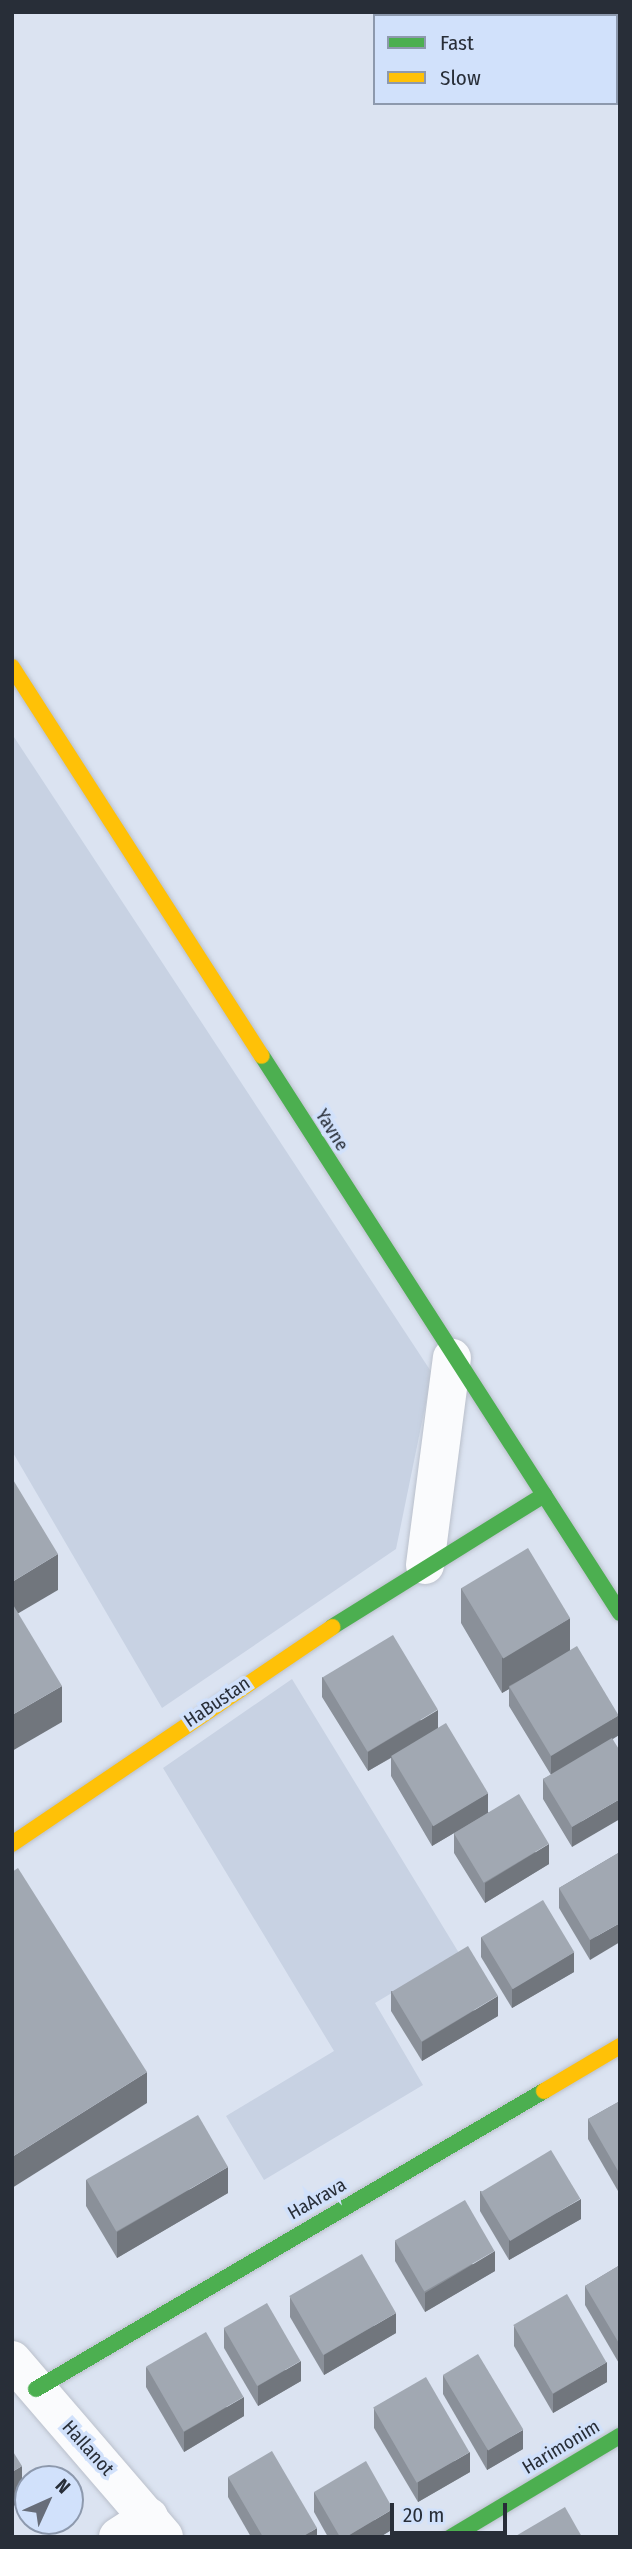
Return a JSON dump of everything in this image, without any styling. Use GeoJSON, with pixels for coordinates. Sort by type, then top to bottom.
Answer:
{"type":"FeatureCollection","features":[{"type":"Feature","properties":{"kind":"street","name":"Yavne"},"geometry":{"type":"LineString","coordinates":[[12,667],[452,1358],[620,1613]]}},
{"type":"Feature","properties":{"kind":"street"},"geometry":{"type":"LineString","coordinates":[[425,1565],[452,1358]]}},
{"type":"Feature","properties":{"kind":"street","name":"HaBustan"},"geometry":{"type":"LineString","coordinates":[[12,1844],[425,1565],[544,1495]]}},
{"type":"Feature","properties":{"kind":"street","name":"HaArava"},"geometry":{"type":"LineString","coordinates":[[24,2374],[620,2046]]}},
{"type":"Feature","properties":{"kind":"street","name":"HaIlanot"},"geometry":{"type":"LineString","coordinates":[[24,2374],[144,2530]]}},
{"type":"Feature","properties":{"kind":"street","name":"Harimonim"},"geometry":{"type":"LineString","coordinates":[[452,2537],[620,2436]]}},
{"type":"Feature","properties":{"kind":"shaded area"},"geometry":{"type":"Polygon","coordinates":[[[12,734],[432,1373],[396,1549],[162,1708],[12,1451],[12,734]]]}},
{"type":"Feature","properties":{"kind":"shaded area"},"geometry":{"type":"Polygon","coordinates":[[[292,1679],[459,1953],[375,2003],[423,2085],[264,2180],[226,2116],[334,2051],[163,1768],[292,1679]]]}},
{"type":"Feature","properties":{"kind":"building"},"geometry":{"type":"Polygon","coordinates":[[[12,1478],[58,1554],[12,1582],[12,1478]]]}},
{"type":"Feature","properties":{"kind":"building"},"geometry":{"type":"Polygon","coordinates":[[[528,1548],[570,1618],[503,1658],[461,1588],[528,1548]]]}},
{"type":"Feature","properties":{"kind":"building"},"geometry":{"type":"Polygon","coordinates":[[[12,1603],[62,1686],[12,1715],[12,1603]]]}},
{"type":"Feature","properties":{"kind":"building"},"geometry":{"type":"Polygon","coordinates":[[[393,1635],[438,1710],[368,1752],[323,1677],[393,1635]]]}},
{"type":"Feature","properties":{"kind":"building"},"geometry":{"type":"Polygon","coordinates":[[[577,1646],[619,1715],[551,1756],[509,1687],[577,1646]]]}},
{"type":"Feature","properties":{"kind":"building"},"geometry":{"type":"Polygon","coordinates":[[[446,1723],[488,1793],[433,1826],[391,1756],[446,1723]]]}},
{"type":"Feature","properties":{"kind":"building"},"geometry":{"type":"Polygon","coordinates":[[[612,1738],[620,1751],[620,1799],[572,1827],[543,1779],[612,1738]]]}},
{"type":"Feature","properties":{"kind":"building"},"geometry":{"type":"Polygon","coordinates":[[[519,1794],[549,1844],[484,1883],[454,1833],[519,1794]]]}},
{"type":"Feature","properties":{"kind":"building"},"geometry":{"type":"Polygon","coordinates":[[[620,1852],[620,1923],[590,1940],[559,1888],[620,1852]]]}},
{"type":"Feature","properties":{"kind":"building"},"geometry":{"type":"Polygon","coordinates":[[[18,1868],[147,2072],[12,2157],[12,1872],[18,1868]]]}},
{"type":"Feature","properties":{"kind":"building"},"geometry":{"type":"Polygon","coordinates":[[[543,1900],[574,1952],[513,1989],[481,1937],[543,1900]]]}},
{"type":"Feature","properties":{"kind":"building"},"geometry":{"type":"Polygon","coordinates":[[[468,1946],[498,1996],[422,2042],[392,1992],[468,1946]]]}},
{"type":"Feature","properties":{"kind":"building"},"geometry":{"type":"Polygon","coordinates":[[[620,2101],[620,2170],[618,2171],[588,2119],[620,2101]]]}},
{"type":"Feature","properties":{"kind":"building"},"geometry":{"type":"Polygon","coordinates":[[[198,2115],[228,2167],[116,2231],[86,2180],[198,2115]]]}},
{"type":"Feature","properties":{"kind":"building"},"geometry":{"type":"Polygon","coordinates":[[[551,2150],[580,2199],[510,2241],[481,2192],[551,2150]]]}},
{"type":"Feature","properties":{"kind":"building"},"geometry":{"type":"Polygon","coordinates":[[[465,2200],[494,2251],[424,2292],[395,2240],[465,2200]]]}},
{"type":"Feature","properties":{"kind":"building"},"geometry":{"type":"Polygon","coordinates":[[[362,2254],[396,2313],[323,2355],[289,2296],[362,2254]]]}},
{"type":"Feature","properties":{"kind":"building"},"geometry":{"type":"Polygon","coordinates":[[[620,2265],[620,2345],[585,2286],[620,2265]]]}},
{"type":"Feature","properties":{"kind":"building"},"geometry":{"type":"Polygon","coordinates":[[[567,2294],[606,2362],[553,2393],[513,2325],[567,2294]]]}},
{"type":"Feature","properties":{"kind":"building"},"geometry":{"type":"Polygon","coordinates":[[[267,2303],[300,2361],[257,2386],[224,2328],[267,2303]]]}},
{"type":"Feature","properties":{"kind":"building"},"geometry":{"type":"Polygon","coordinates":[[[206,2332],[244,2397],[184,2431],[146,2366],[206,2332]]]}},
{"type":"Feature","properties":{"kind":"building"},"geometry":{"type":"Polygon","coordinates":[[[478,2354],[523,2429],[488,2451],[443,2375],[478,2354]]]}},
{"type":"Feature","properties":{"kind":"building"},"geometry":{"type":"Polygon","coordinates":[[[426,2377],[470,2452],[417,2483],[373,2408],[426,2377]]]}},
{"type":"Feature","properties":{"kind":"building"},"geometry":{"type":"Polygon","coordinates":[[[12,2450],[21,2465],[14,2465],[12,2472],[12,2450]]]}},
{"type":"Feature","properties":{"kind":"building"},"geometry":{"type":"Polygon","coordinates":[[[272,2451],[317,2528],[302,2537],[263,2537],[228,2477],[272,2451]]]}},
{"type":"Feature","properties":{"kind":"building"},"geometry":{"type":"Polygon","coordinates":[[[366,2461],[393,2509],[346,2537],[340,2537],[314,2492],[366,2461]]]}},
{"type":"Feature","properties":{"kind":"building"},"geometry":{"type":"Polygon","coordinates":[[[565,2507],[582,2537],[514,2537],[565,2507]]]}},
{"type":"Feature","properties":{"kind":"traffic: fast"},"geometry":{"type":"LineString","coordinates":[[262,1056],[620,1613]]}},
{"type":"Feature","properties":{"kind":"traffic: fast"},"geometry":{"type":"LineString","coordinates":[[332,1627],[544,1495]]}},
{"type":"Feature","properties":{"kind":"traffic: fast"},"geometry":{"type":"LineString","coordinates":[[36,2389],[544,2091]]}},
{"type":"Feature","properties":{"kind":"traffic: fast"},"geometry":{"type":"LineString","coordinates":[[451,2537],[620,2436]]}},
{"type":"Feature","properties":{"kind":"traffic: slow"},"geometry":{"type":"LineString","coordinates":[[12,667],[262,1056]]}},
{"type":"Feature","properties":{"kind":"traffic: slow"},"geometry":{"type":"LineString","coordinates":[[12,1844],[332,1627]]}},
{"type":"Feature","properties":{"kind":"traffic: slow"},"geometry":{"type":"LineString","coordinates":[[544,2091],[620,2046]]}}]}
